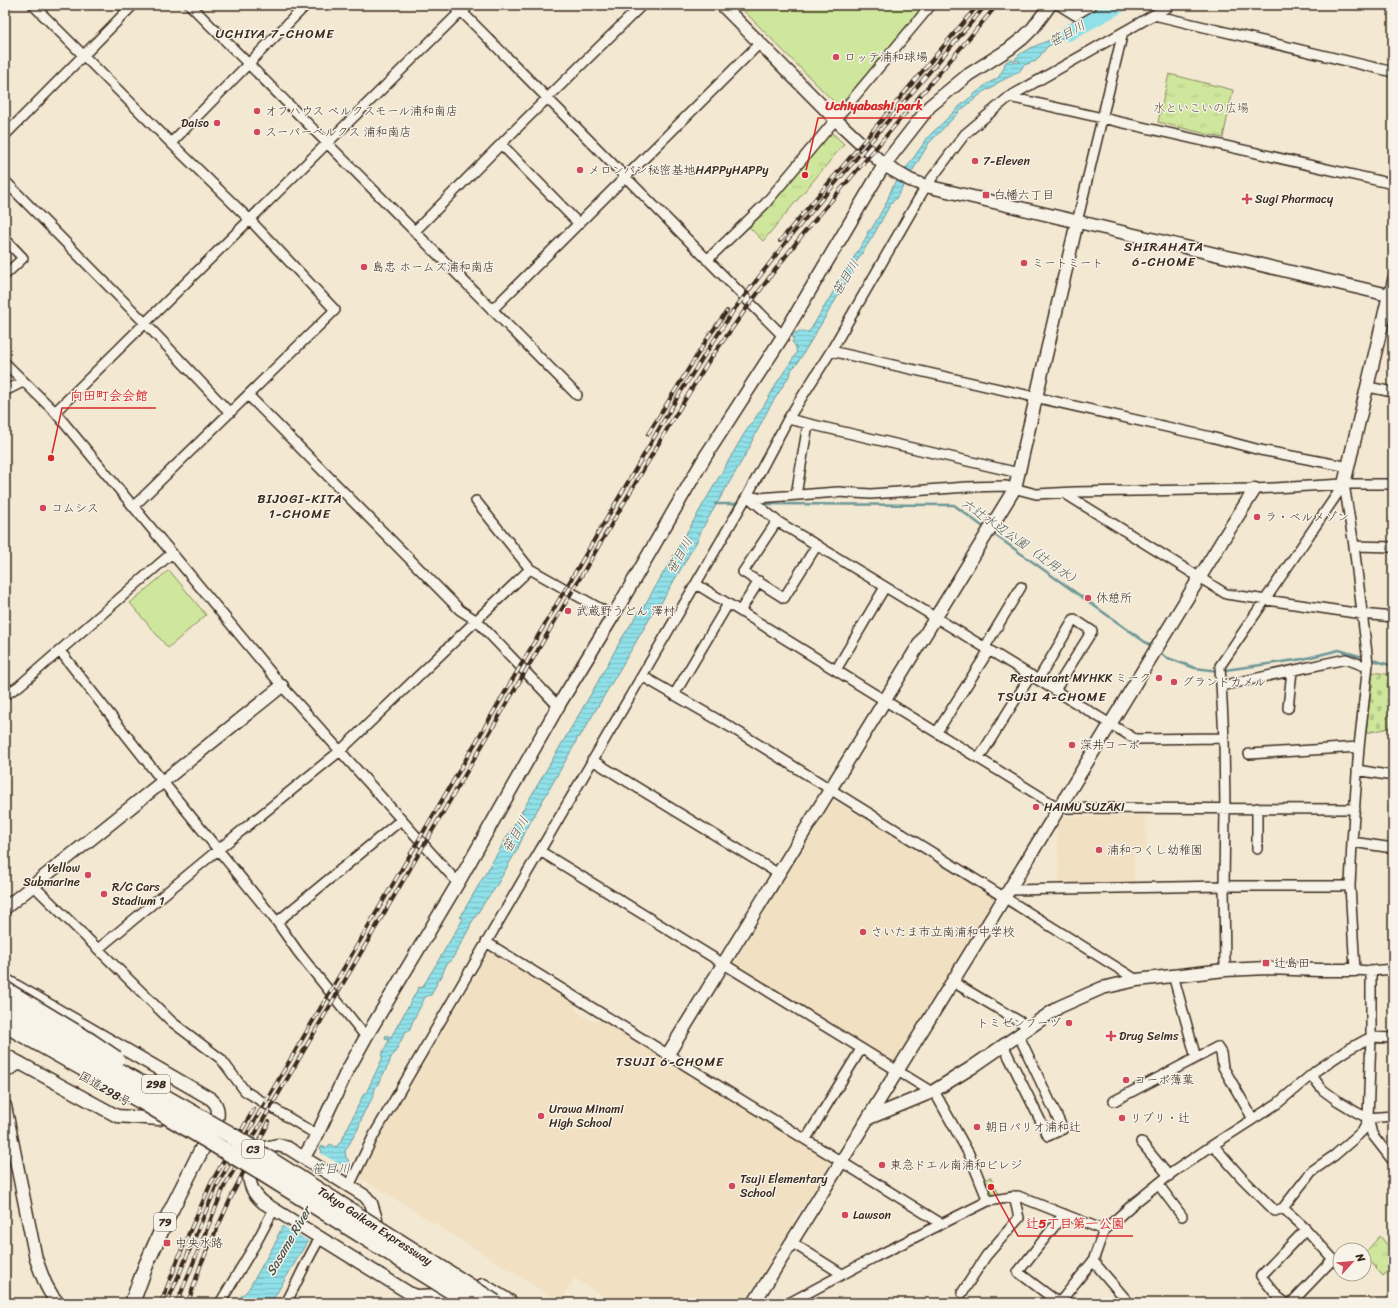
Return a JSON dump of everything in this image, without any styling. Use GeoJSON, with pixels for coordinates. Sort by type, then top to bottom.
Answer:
{"type":"FeatureCollection","features":[{"type":"Feature","properties":{"kind":"highway"},"geometry":{"type":"LineString","coordinates":[[5,983],[229,1134]]}},
{"type":"Feature","properties":{"kind":"highway","name":"298"},"geometry":{"type":"LineString","coordinates":[[5,1000],[218,1119],[264,1148],[306,1164],[344,1189],[376,1219],[509,1303]]}},
{"type":"Feature","properties":{"kind":"highway","name":"Tokyo Gaikan Expressway"},"geometry":{"type":"LineString","coordinates":[[5,1007],[229,1134],[495,1303]]}},
{"type":"Feature","properties":{"kind":"highway","name":"Tokyo Gaikan Expressway"},"geometry":{"type":"LineString","coordinates":[[5,1024],[142,1101],[261,1172],[471,1303]]}},
{"type":"Feature","properties":{"kind":"highway","name":"国道298号"},"geometry":{"type":"LineString","coordinates":[[5,1032],[204,1145]]}},
{"type":"Feature","properties":{"kind":"highway"},"geometry":{"type":"LineString","coordinates":[[5,1037],[142,1101]]}},
{"type":"Feature","properties":{"kind":"highway","name":"298"},"geometry":{"type":"LineString","coordinates":[[204,1145],[326,1218],[457,1300]]}},
{"type":"Feature","properties":{"kind":"main road","name":"79"},"geometry":{"type":"LineString","coordinates":[[132,1303],[146,1265],[168,1216],[218,1119]]}},
{"type":"Feature","properties":{"kind":"street"},"geometry":{"type":"LineString","coordinates":[[33,5],[250,220],[335,310],[133,507]]}},
{"type":"Feature","properties":{"kind":"street"},"geometry":{"type":"LineString","coordinates":[[5,135],[133,5]]}},
{"type":"Feature","properties":{"kind":"street"},"geometry":{"type":"LineString","coordinates":[[190,5],[577,395]]}},
{"type":"Feature","properties":{"kind":"street"},"geometry":{"type":"LineString","coordinates":[[171,143],[306,5]]}},
{"type":"Feature","properties":{"kind":"street"},"geometry":{"type":"LineString","coordinates":[[415,231],[642,5]]}},
{"type":"Feature","properties":{"kind":"street"},"geometry":{"type":"LineString","coordinates":[[722,5],[836,119],[887,167],[910,180],[923,185],[1076,222],[1391,295]]}},
{"type":"Feature","properties":{"kind":"street"},"geometry":{"type":"LineString","coordinates":[[707,260],[765,204],[931,5]]}},
{"type":"Feature","properties":{"kind":"street"},"geometry":{"type":"LineString","coordinates":[[306,1164],[317,1135],[346,1073],[458,883],[558,706],[613,616],[705,457],[783,336],[887,167],[930,106],[968,75],[1009,49],[1023,38],[1033,28],[1050,5]]}},
{"type":"Feature","properties":{"kind":"street"},"geometry":{"type":"LineString","coordinates":[[1059,5],[1075,15],[1092,5]]}},
{"type":"Feature","properties":{"kind":"street"},"geometry":{"type":"LineString","coordinates":[[344,1189],[486,942],[747,496],[788,419],[831,351],[923,185],[965,134],[1009,97],[1171,5]]}},
{"type":"Feature","properties":{"kind":"street"},"geometry":{"type":"LineString","coordinates":[[55,412],[250,220],[461,7],[547,98],[783,336]]}},
{"type":"Feature","properties":{"kind":"street"},"geometry":{"type":"LineString","coordinates":[[1154,15],[1393,72]]}},
{"type":"Feature","properties":{"kind":"street"},"geometry":{"type":"LineString","coordinates":[[668,1054],[1015,488],[1076,222],[1123,32]]}},
{"type":"Feature","properties":{"kind":"street"},"geometry":{"type":"LineString","coordinates":[[492,310],[760,44]]}},
{"type":"Feature","properties":{"kind":"street"},"geometry":{"type":"LineString","coordinates":[[1009,97],[1393,184]]}},
{"type":"Feature","properties":{"kind":"street"},"geometry":{"type":"LineString","coordinates":[[501,144],[579,224]]}},
{"type":"Feature","properties":{"kind":"street"},"geometry":{"type":"LineString","coordinates":[[5,181],[145,323],[230,413]]}},
{"type":"Feature","properties":{"kind":"street"},"geometry":{"type":"LineString","coordinates":[[5,239],[23,258],[5,275]]}},
{"type":"Feature","properties":{"kind":"street"},"geometry":{"type":"LineString","coordinates":[[1225,970],[1224,738],[1220,666],[1264,599],[1344,484],[1391,295],[1393,278]]}},
{"type":"Feature","properties":{"kind":"street"},"geometry":{"type":"LineString","coordinates":[[831,351],[1211,437],[1260,450],[1348,467]]}},
{"type":"Feature","properties":{"kind":"street"},"geometry":{"type":"LineString","coordinates":[[5,363],[55,412],[282,686],[458,883]]}},
{"type":"Feature","properties":{"kind":"street"},"geometry":{"type":"LineString","coordinates":[[5,391],[23,382]]}},
{"type":"Feature","properties":{"kind":"street"},"geometry":{"type":"LineString","coordinates":[[1368,387],[1393,392]]}},
{"type":"Feature","properties":{"kind":"street"},"geometry":{"type":"LineString","coordinates":[[248,396],[460,610],[477,622],[558,706]]}},
{"type":"Feature","properties":{"kind":"street"},"geometry":{"type":"LineString","coordinates":[[788,419],[1018,473]]}},
{"type":"Feature","properties":{"kind":"street"},"geometry":{"type":"LineString","coordinates":[[796,495],[808,424]]}},
{"type":"Feature","properties":{"kind":"street"},"geometry":{"type":"LineString","coordinates":[[747,496],[758,498],[838,492],[871,494],[967,487],[1006,486],[1036,494],[1064,492],[1255,489],[1344,484],[1393,484]]}},
{"type":"Feature","properties":{"kind":"street"},"geometry":{"type":"LineString","coordinates":[[1344,484],[1354,546],[1366,645],[1367,667],[1357,770],[1350,886],[1355,970]]}},
{"type":"Feature","properties":{"kind":"street"},"geometry":{"type":"LineString","coordinates":[[754,1303],[953,982],[1255,489]]}},
{"type":"Feature","properties":{"kind":"street"},"geometry":{"type":"LineString","coordinates":[[1064,492],[1226,594],[1362,614],[1393,617]]}},
{"type":"Feature","properties":{"kind":"street"},"geometry":{"type":"LineString","coordinates":[[747,496],[777,521],[1135,739],[1224,738]]}},
{"type":"Feature","properties":{"kind":"street"},"geometry":{"type":"LineString","coordinates":[[476,501],[530,569],[613,616]]}},
{"type":"Feature","properties":{"kind":"street"},"geometry":{"type":"LineString","coordinates":[[777,521],[744,572],[784,598],[817,545]]}},
{"type":"Feature","properties":{"kind":"street"},"geometry":{"type":"LineString","coordinates":[[1354,546],[1393,547]]}},
{"type":"Feature","properties":{"kind":"street"},"geometry":{"type":"LineString","coordinates":[[5,695],[19,686],[172,553]]}},
{"type":"Feature","properties":{"kind":"street"},"geometry":{"type":"LineString","coordinates":[[98,949],[340,751],[477,622],[530,569]]}},
{"type":"Feature","properties":{"kind":"street"},"geometry":{"type":"LineString","coordinates":[[740,610],[758,581]]}},
{"type":"Feature","properties":{"kind":"street"},"geometry":{"type":"LineString","coordinates":[[696,584],[1059,808],[1355,809]]}},
{"type":"Feature","properties":{"kind":"street"},"geometry":{"type":"LineString","coordinates":[[836,670],[886,587]]}},
{"type":"Feature","properties":{"kind":"street"},"geometry":{"type":"LineString","coordinates":[[937,732],[1021,587]]}},
{"type":"Feature","properties":{"kind":"street"},"geometry":{"type":"LineString","coordinates":[[674,694],[728,604]]}},
{"type":"Feature","properties":{"kind":"street"},"geometry":{"type":"LineString","coordinates":[[979,758],[1074,619],[1092,631],[1055,690]]}},
{"type":"Feature","properties":{"kind":"street"},"geometry":{"type":"LineString","coordinates":[[60,650],[163,782],[277,922],[298,952],[366,1037]]}},
{"type":"Feature","properties":{"kind":"street"},"geometry":{"type":"LineString","coordinates":[[1221,686],[1346,659],[1367,667]]}},
{"type":"Feature","properties":{"kind":"street"},"geometry":{"type":"LineString","coordinates":[[1288,708],[1292,671]]}},
{"type":"Feature","properties":{"kind":"street"},"geometry":{"type":"LineString","coordinates":[[642,676],[732,728],[1007,894],[1137,980]]}},
{"type":"Feature","properties":{"kind":"street"},"geometry":{"type":"LineString","coordinates":[[5,908],[282,686]]}},
{"type":"Feature","properties":{"kind":"street"},"geometry":{"type":"LineString","coordinates":[[1249,754],[1359,747]]}},
{"type":"Feature","properties":{"kind":"street"},"geometry":{"type":"LineString","coordinates":[[592,760],[779,874]]}},
{"type":"Feature","properties":{"kind":"street"},"geometry":{"type":"LineString","coordinates":[[1357,770],[1393,776]]}},
{"type":"Feature","properties":{"kind":"street"},"geometry":{"type":"LineString","coordinates":[[1257,808],[1257,849]]}},
{"type":"Feature","properties":{"kind":"street"},"geometry":{"type":"LineString","coordinates":[[277,922],[402,820]]}},
{"type":"Feature","properties":{"kind":"street"},"geometry":{"type":"LineString","coordinates":[[1352,842],[1393,848]]}},
{"type":"Feature","properties":{"kind":"street"},"geometry":{"type":"LineString","coordinates":[[540,851],[897,1071],[933,1091],[970,1154],[988,1201]]}},
{"type":"Feature","properties":{"kind":"street"},"geometry":{"type":"LineString","coordinates":[[33,885],[172,1022],[221,1059],[245,1091],[317,1135]]}},
{"type":"Feature","properties":{"kind":"street"},"geometry":{"type":"LineString","coordinates":[[1007,894],[1224,886],[1350,886]]}},
{"type":"Feature","properties":{"kind":"street"},"geometry":{"type":"LineString","coordinates":[[486,942],[942,1224]]}},
{"type":"Feature","properties":{"kind":"street"},"geometry":{"type":"LineString","coordinates":[[869,1118],[933,1091],[971,1068],[1059,1007],[1102,988],[1137,980],[1225,970],[1268,968],[1371,971],[1393,969]]}},
{"type":"Feature","properties":{"kind":"street"},"geometry":{"type":"LineString","coordinates":[[1371,971],[1371,1037],[1368,1118],[1372,1134],[1393,1161]]}},
{"type":"Feature","properties":{"kind":"street"},"geometry":{"type":"LineString","coordinates":[[1173,975],[1196,1058]]}},
{"type":"Feature","properties":{"kind":"street"},"geometry":{"type":"LineString","coordinates":[[953,982],[1029,1027]]}},
{"type":"Feature","properties":{"kind":"street"},"geometry":{"type":"LineString","coordinates":[[5,983],[211,1099],[218,1108],[218,1119]]}},
{"type":"Feature","properties":{"kind":"street"},"geometry":{"type":"LineString","coordinates":[[1003,1045],[1048,1136],[1063,1129],[1018,1034]]}},
{"type":"Feature","properties":{"kind":"street"},"geometry":{"type":"LineString","coordinates":[[1064,1214],[1018,1272],[1059,1303],[1093,1261],[1104,1230],[1158,1184],[1213,1145],[1278,1103],[1311,1075],[1347,1050],[1371,1037],[1393,1038]]}},
{"type":"Feature","properties":{"kind":"street"},"geometry":{"type":"LineString","coordinates":[[1114,1100],[1217,1047],[1221,1053],[1223,1067],[1253,1119]]}},
{"type":"Feature","properties":{"kind":"street"},"geometry":{"type":"LineString","coordinates":[[806,1140],[861,1049]]}},
{"type":"Feature","properties":{"kind":"street"},"geometry":{"type":"LineString","coordinates":[[5,1055],[117,1116],[159,1119]]}},
{"type":"Feature","properties":{"kind":"street"},"geometry":{"type":"LineString","coordinates":[[5,1072],[20,1063]]}},
{"type":"Feature","properties":{"kind":"street"},"geometry":{"type":"LineString","coordinates":[[1311,1075],[1323,1090],[1338,1101],[1368,1118],[1393,1116]]}},
{"type":"Feature","properties":{"kind":"street"},"geometry":{"type":"LineString","coordinates":[[5,1106],[36,1259],[44,1282],[51,1295],[58,1303]]}},
{"type":"Feature","properties":{"kind":"street"},"geometry":{"type":"LineString","coordinates":[[1213,1145],[1241,1178],[1275,1211],[1283,1208],[1312,1171],[1335,1155],[1364,1129],[1368,1118]]}},
{"type":"Feature","properties":{"kind":"street"},"geometry":{"type":"LineString","coordinates":[[1141,1142],[1169,1176]]}},
{"type":"Feature","properties":{"kind":"street"},"geometry":{"type":"LineString","coordinates":[[249,1172],[249,1181],[257,1197],[409,1293],[417,1296],[439,1295],[457,1300]]}},
{"type":"Feature","properties":{"kind":"street"},"geometry":{"type":"LineString","coordinates":[[1158,1184],[1182,1216]]}},
{"type":"Feature","properties":{"kind":"street"},"geometry":{"type":"LineString","coordinates":[[962,1293],[986,1256],[1019,1218],[1014,1196]]}},
{"type":"Feature","properties":{"kind":"street"},"geometry":{"type":"LineString","coordinates":[[789,1303],[842,1274],[988,1201],[1018,1196],[1104,1230]]}},
{"type":"Feature","properties":{"kind":"street"},"geometry":{"type":"LineString","coordinates":[[1283,1208],[1306,1229],[1332,1258]]}},
{"type":"Feature","properties":{"kind":"street"},"geometry":{"type":"LineString","coordinates":[[220,1303],[257,1241],[277,1211]]}},
{"type":"Feature","properties":{"kind":"street"},"geometry":{"type":"LineString","coordinates":[[1286,1303],[1278,1297],[1261,1276],[1306,1229]]}},
{"type":"Feature","properties":{"kind":"street"},"geometry":{"type":"LineString","coordinates":[[286,1303],[302,1273],[318,1236]]}},
{"type":"Feature","properties":{"kind":"street"},"geometry":{"type":"LineString","coordinates":[[791,1242],[842,1274]]}},
{"type":"Feature","properties":{"kind":"street"},"geometry":{"type":"LineString","coordinates":[[1093,1261],[1129,1303]]}},
{"type":"Feature","properties":{"kind":"street"},"geometry":{"type":"LineString","coordinates":[[1291,1303],[1332,1266]]}},
{"type":"Feature","properties":{"kind":"street"},"geometry":{"type":"LineString","coordinates":[[1270,1303],[1278,1297]]}},
{"type":"Feature","properties":{"kind":"shaded area","name":"さいたま市立南浦和中学校"},"geometry":{"type":"Polygon","coordinates":[[[834,800],[993,898],[994,901],[894,1061],[891,1062],[733,964],[834,800]]]}},
{"type":"Feature","properties":{"kind":"shaded area","name":"浦和つくし幼稚園"},"geometry":{"type":"Polygon","coordinates":[[[1145,816],[1146,850],[1134,851],[1134,883],[1060,885],[1057,826],[1062,817],[1145,816]]]}},
{"type":"Feature","properties":{"kind":"shaded area","name":"Urawa Minami High School"},"geometry":{"type":"Polygon","coordinates":[[[490,951],[574,1002],[577,1012],[593,1022],[602,1019],[829,1160],[830,1164],[803,1208],[799,1208],[793,1220],[794,1223],[744,1303],[615,1303],[575,1278],[559,1301],[360,1177],[369,1162],[374,1148],[490,951]]]}},
{"type":"Feature","properties":{"kind":"green space","name":"ロッテ浦和球場"},"geometry":{"type":"Polygon","coordinates":[[[738,5],[927,5],[840,108],[738,5]]]}},
{"type":"Feature","properties":{"kind":"green space","name":"水といこいの広場"},"geometry":{"type":"Polygon","coordinates":[[[1169,74],[1233,90],[1223,138],[1158,122],[1169,74]]]}},
{"type":"Feature","properties":{"kind":"green space"},"geometry":{"type":"Polygon","coordinates":[[[830,131],[844,144],[763,241],[748,226],[830,131]]]}},
{"type":"Feature","properties":{"kind":"green space"},"geometry":{"type":"Polygon","coordinates":[[[169,570],[206,615],[168,648],[130,603],[169,570]]]}},
{"type":"Feature","properties":{"kind":"green space"},"geometry":{"type":"Polygon","coordinates":[[[1373,672],[1393,675],[1393,708],[1389,728],[1366,733],[1373,672]]]}},
{"type":"Feature","properties":{"kind":"green space"},"geometry":{"type":"Polygon","coordinates":[[[990,1177],[999,1194],[990,1198],[983,1181],[990,1177]]]}},
{"type":"Feature","properties":{"kind":"green space"},"geometry":{"type":"Polygon","coordinates":[[[1380,1236],[1393,1252],[1393,1267],[1383,1276],[1372,1263],[1372,1245],[1380,1236]]]}},
{"type":"Feature","properties":{"kind":"water","name":"笹目川"},"geometry":{"type":"Polygon","coordinates":[[[1084,20],[1086,24],[1047,47],[1036,61],[1024,65],[1019,72],[997,83],[991,89],[986,90],[961,110],[929,143],[897,197],[890,205],[855,264],[856,266],[797,364],[791,370],[791,373],[769,408],[750,447],[657,610],[653,613],[580,737],[577,738],[494,890],[470,925],[451,961],[446,965],[441,978],[436,981],[437,983],[431,995],[425,997],[409,1031],[406,1031],[391,1057],[389,1064],[375,1089],[373,1097],[363,1114],[358,1129],[345,1151],[346,1157],[352,1166],[271,1303],[234,1303],[248,1290],[278,1238],[277,1237],[322,1151],[320,1148],[322,1146],[326,1148],[330,1144],[336,1147],[342,1140],[383,1057],[381,1056],[389,1040],[385,1038],[386,1035],[391,1037],[419,987],[422,988],[463,919],[460,917],[591,694],[622,638],[643,608],[744,434],[765,404],[796,354],[796,348],[792,342],[794,338],[792,337],[795,332],[808,332],[811,329],[868,234],[867,233],[871,230],[885,206],[892,188],[929,136],[961,105],[987,84],[998,78],[1004,68],[1005,63],[1011,59],[1017,63],[1020,62],[1015,60],[1022,53],[1057,37],[1084,20]]]}},
{"type":"Feature","properties":{"kind":"pier"},"geometry":{"type":"Polygon","coordinates":[[[319,1152],[351,1171],[310,1242],[281,1225],[319,1152]]]}},
{"type":"Feature","properties":{"kind":"waterway","name":"笹目川"},"geometry":{"type":"LineString","coordinates":[[1068,33],[1119,5]]}},
{"type":"Feature","properties":{"kind":"waterway","name":"六辻水辺公園（辻用水）"},"geometry":{"type":"LineString","coordinates":[[715,504],[740,504]]}},
{"type":"Feature","properties":{"kind":"waterway","name":"六辻水辺公園（辻用水）"},"geometry":{"type":"LineString","coordinates":[[761,504],[954,505],[986,529]]}},
{"type":"Feature","properties":{"kind":"waterway","name":"六辻水辺公園（辻用水）"},"geometry":{"type":"LineString","coordinates":[[992,533],[1152,647]]}},
{"type":"Feature","properties":{"kind":"waterway","name":"六辻水辺公園（辻用水）"},"geometry":{"type":"LineString","coordinates":[[1158,651],[1165,657],[1195,668],[1218,671],[1303,659],[1339,650],[1366,658]]}},
{"type":"Feature","properties":{"kind":"waterway","name":"六辻水辺公園（辻用水）"},"geometry":{"type":"LineString","coordinates":[[1370,659],[1393,666]]}},
{"type":"Feature","properties":{"kind":"railway"},"geometry":{"type":"LineString","coordinates":[[780,241],[978,5]]}},
{"type":"Feature","properties":{"kind":"railway"},"geometry":{"type":"LineString","coordinates":[[167,1303],[217,1185],[680,393],[733,311],[789,238],[986,5]]}},
{"type":"Feature","properties":{"kind":"railway"},"geometry":{"type":"LineString","coordinates":[[177,1303],[224,1187],[670,424],[710,359],[803,234],[997,5]]}},
{"type":"Feature","properties":{"kind":"railway"},"geometry":{"type":"LineString","coordinates":[[648,434],[709,336],[727,311]]}},
{"type":"Feature","properties":{"kind":"railway"},"geometry":{"type":"LineString","coordinates":[[161,1303],[182,1249],[211,1183],[254,1109]]}},
{"type":"Feature","properties":{"kind":"railway"},"geometry":{"type":"LineString","coordinates":[[188,1303],[201,1264],[234,1191],[269,1122]]}},
{"type":"Feature","properties":{"kind":"place","name":"ロッテ浦和球場"},"geometry":{"type":"Point","coordinates":[836,57]}},
{"type":"Feature","properties":{"kind":"place","name":"オフハウス ベルクスモール浦和南店"},"geometry":{"type":"Point","coordinates":[257,111]}},
{"type":"Feature","properties":{"kind":"place","name":"Daiso"},"geometry":{"type":"Point","coordinates":[217,123]}},
{"type":"Feature","properties":{"kind":"place","name":"スーパーベルクス 浦和南店"},"geometry":{"type":"Point","coordinates":[257,132]}},
{"type":"Feature","properties":{"kind":"place","name":"7-Eleven"},"geometry":{"type":"Point","coordinates":[975,161]}},
{"type":"Feature","properties":{"kind":"place","name":"メロンパン秘密基地HAPPyHAPPy"},"geometry":{"type":"Point","coordinates":[580,170]}},
{"type":"Feature","properties":{"kind":"place","name":"Uchiyabashi park"},"geometry":{"type":"Point","coordinates":[805,175]}},
{"type":"Feature","properties":{"kind":"place","name":"白幡六丁目"},"geometry":{"type":"Point","coordinates":[986,195]}},
{"type":"Feature","properties":{"kind":"place","name":"Sugi Pharmacy"},"geometry":{"type":"Point","coordinates":[1247,199]}},
{"type":"Feature","properties":{"kind":"place","name":"ミートミート"},"geometry":{"type":"Point","coordinates":[1024,263]}},
{"type":"Feature","properties":{"kind":"place","name":"島忠 ホームズ浦和南店"},"geometry":{"type":"Point","coordinates":[364,267]}},
{"type":"Feature","properties":{"kind":"place","name":"向田町会会館"},"geometry":{"type":"Point","coordinates":[51,458]}},
{"type":"Feature","properties":{"kind":"place","name":"コムシス"},"geometry":{"type":"Point","coordinates":[43,508]}},
{"type":"Feature","properties":{"kind":"place","name":"ラ・ベルメゾン"},"geometry":{"type":"Point","coordinates":[1257,517]}},
{"type":"Feature","properties":{"kind":"place","name":"休憩所"},"geometry":{"type":"Point","coordinates":[1088,598]}},
{"type":"Feature","properties":{"kind":"place","name":"武蔵野うどん 澤村"},"geometry":{"type":"Point","coordinates":[568,611]}},
{"type":"Feature","properties":{"kind":"place","name":"Restaurant MYHKK ミーク"},"geometry":{"type":"Point","coordinates":[1159,678]}},
{"type":"Feature","properties":{"kind":"place","name":"グランドカメル"},"geometry":{"type":"Point","coordinates":[1174,682]}},
{"type":"Feature","properties":{"kind":"place","name":"深井コーポ"},"geometry":{"type":"Point","coordinates":[1072,745]}},
{"type":"Feature","properties":{"kind":"place","name":"HAIMU SUZAKI"},"geometry":{"type":"Point","coordinates":[1036,807]}},
{"type":"Feature","properties":{"kind":"place","name":"浦和つくし幼稚園"},"geometry":{"type":"Point","coordinates":[1099,850]}},
{"type":"Feature","properties":{"kind":"place","name":"Yellow Submarine"},"geometry":{"type":"Point","coordinates":[88,875]}},
{"type":"Feature","properties":{"kind":"place","name":"R/C Cars Stadium 1"},"geometry":{"type":"Point","coordinates":[104,894]}},
{"type":"Feature","properties":{"kind":"place","name":"さいたま市立南浦和中学校"},"geometry":{"type":"Point","coordinates":[863,932]}},
{"type":"Feature","properties":{"kind":"place","name":"辻島田"},"geometry":{"type":"Point","coordinates":[1266,963]}},
{"type":"Feature","properties":{"kind":"place","name":"トミゼンフーヅ"},"geometry":{"type":"Point","coordinates":[1069,1023]}},
{"type":"Feature","properties":{"kind":"place","name":"Drug Seims"},"geometry":{"type":"Point","coordinates":[1111,1036]}},
{"type":"Feature","properties":{"kind":"place","name":"コーポ薄葉"},"geometry":{"type":"Point","coordinates":[1126,1080]}},
{"type":"Feature","properties":{"kind":"place","name":"Urawa Minami High School"},"geometry":{"type":"Point","coordinates":[541,1116]}},
{"type":"Feature","properties":{"kind":"place","name":"リブリ・辻"},"geometry":{"type":"Point","coordinates":[1122,1118]}},
{"type":"Feature","properties":{"kind":"place","name":"朝日パリオ浦和辻"},"geometry":{"type":"Point","coordinates":[977,1127]}},
{"type":"Feature","properties":{"kind":"place","name":"東急ドエル南浦和ビレジ"},"geometry":{"type":"Point","coordinates":[882,1165]}},
{"type":"Feature","properties":{"kind":"place","name":"Tsuji Elementary School"},"geometry":{"type":"Point","coordinates":[732,1186]}},
{"type":"Feature","properties":{"kind":"place","name":"辻5丁目第一公園"},"geometry":{"type":"Point","coordinates":[991,1187]}},
{"type":"Feature","properties":{"kind":"place","name":"Lawson"},"geometry":{"type":"Point","coordinates":[845,1215]}},
{"type":"Feature","properties":{"kind":"place","name":"中央水路"},"geometry":{"type":"Point","coordinates":[167,1243]}},
{"type":"Feature","properties":{"kind":"district","name":"UCHIYA 7-CHOME"},"geometry":{"type":"Point","coordinates":[275,33]}},
{"type":"Feature","properties":{"kind":"district","name":"SHIRAHATA 6-CHOME"},"geometry":{"type":"Point","coordinates":[1164,254]}},
{"type":"Feature","properties":{"kind":"district","name":"BIJOGI-KITA 1-CHOME"},"geometry":{"type":"Point","coordinates":[300,506]}},
{"type":"Feature","properties":{"kind":"district","name":"TSUJI 4-CHOME"},"geometry":{"type":"Point","coordinates":[1052,696]}},
{"type":"Feature","properties":{"kind":"district","name":"TSUJI 6-CHOME"},"geometry":{"type":"Point","coordinates":[670,1061]}},
{"type":"Feature","properties":{"kind":"water label","name":"Sasame River"},"geometry":{"type":"Point","coordinates":[288,1241]}}]}
